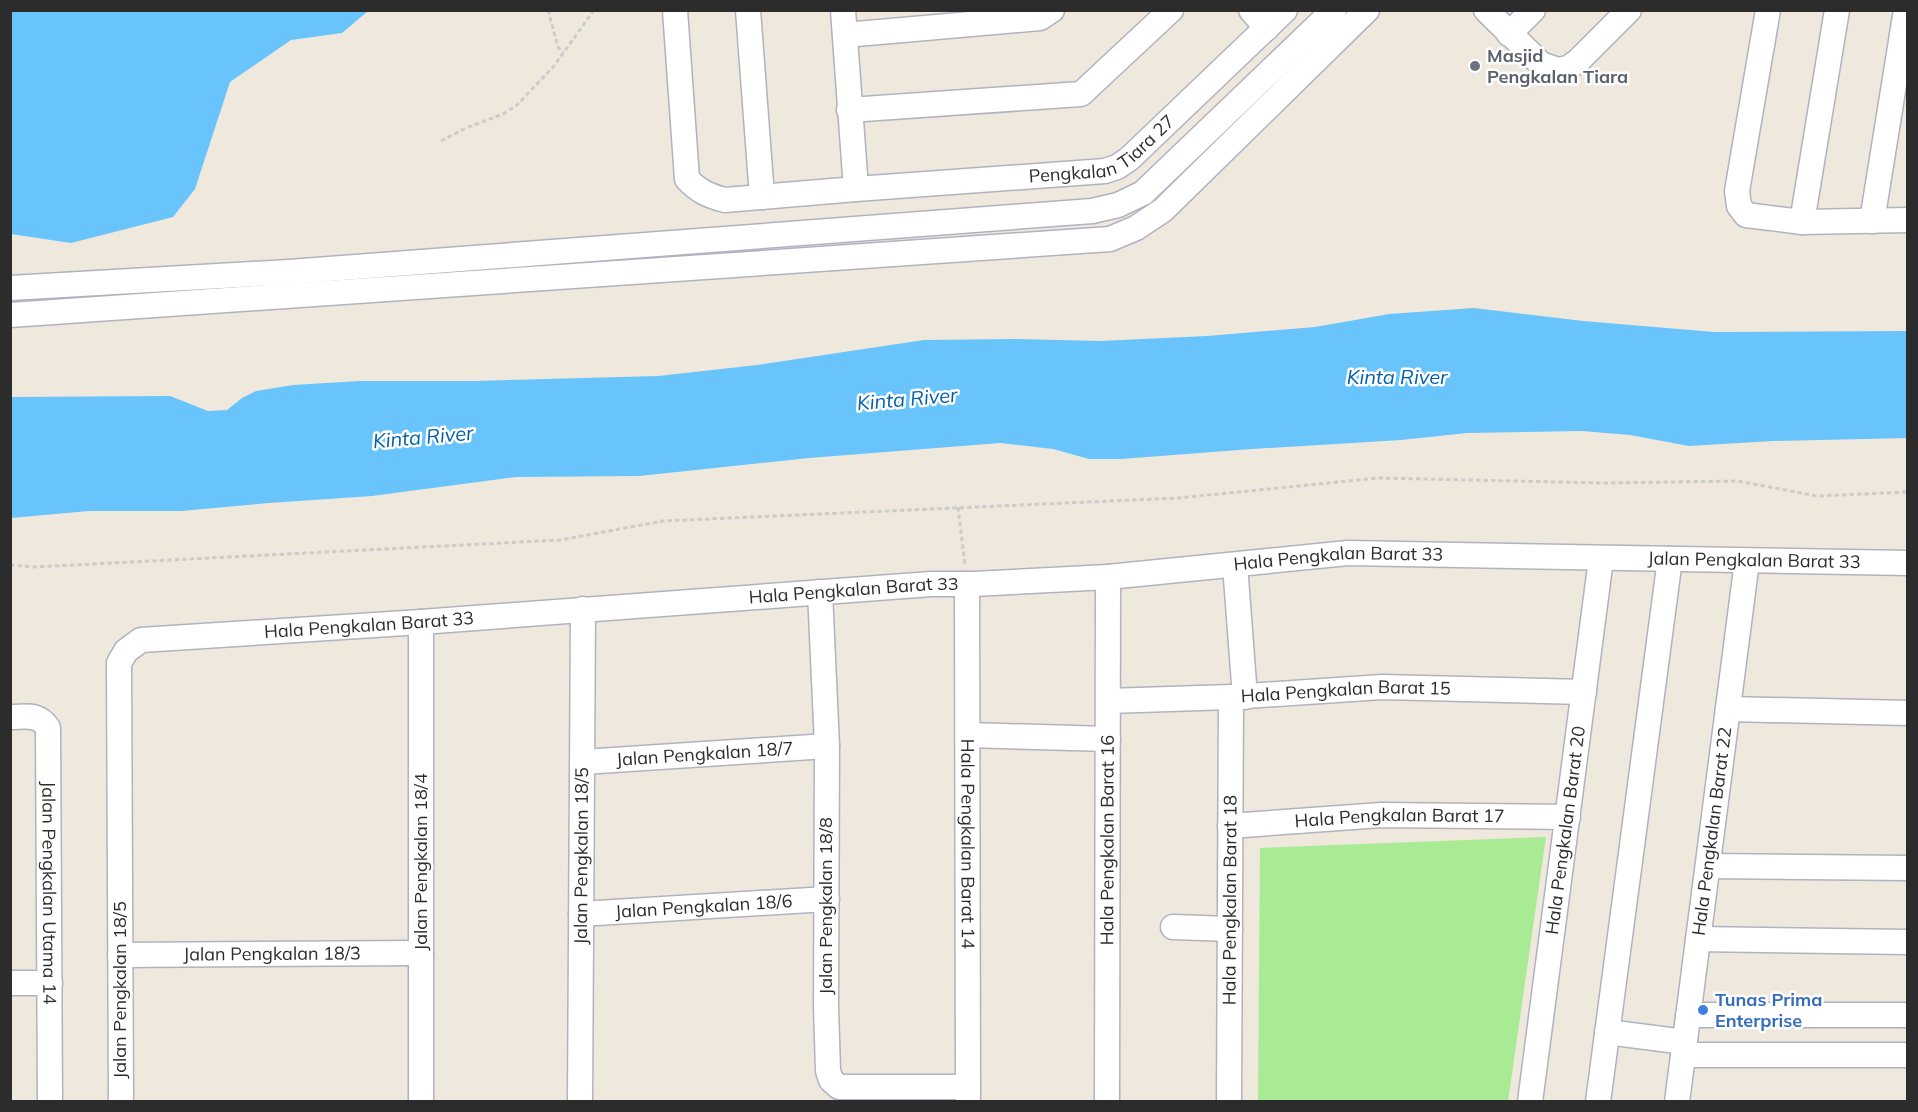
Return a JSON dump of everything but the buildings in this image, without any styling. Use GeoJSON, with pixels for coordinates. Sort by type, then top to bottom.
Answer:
{"type":"FeatureCollection","features":[{"type":"Feature","properties":{"kind":"street","name":"Pengkalan Tiara 27"},"geometry":{"type":"LineString","coordinates":[[675,10],[687,179],[704,194],[725,200],[1105,171],[1129,159],[1285,10]]}},
{"type":"Feature","properties":{"kind":"street"},"geometry":{"type":"LineString","coordinates":[[748,10],[762,196]]}},
{"type":"Feature","properties":{"kind":"street"},"geometry":{"type":"LineString","coordinates":[[843,10],[849,110],[864,189]]}},
{"type":"Feature","properties":{"kind":"street"},"geometry":{"type":"LineString","coordinates":[[845,35],[1040,18],[1052,10]]}},
{"type":"Feature","properties":{"kind":"street"},"geometry":{"type":"LineString","coordinates":[[849,110],[1082,94],[1171,10]]}},
{"type":"Feature","properties":{"kind":"street"},"geometry":{"type":"LineString","coordinates":[[1251,10],[1267,28]]}},
{"type":"Feature","properties":{"kind":"street"},"geometry":{"type":"LineString","coordinates":[[1294,10],[1323,28]]}},
{"type":"Feature","properties":{"kind":"street"},"geometry":{"type":"LineString","coordinates":[[10,288],[289,272],[1092,211],[1118,205],[1143,193],[1323,28],[1366,10]]}},
{"type":"Feature","properties":{"kind":"street"},"geometry":{"type":"LineString","coordinates":[[1486,10],[1540,64],[1558,70],[1568,68],[1578,61],[1629,10]]}},
{"type":"Feature","properties":{"kind":"street"},"geometry":{"type":"LineString","coordinates":[[1509,34],[1533,10]]}},
{"type":"Feature","properties":{"kind":"street"},"geometry":{"type":"LineString","coordinates":[[1768,10],[1737,191],[1739,206],[1746,215],[1802,222],[1908,220]]}},
{"type":"Feature","properties":{"kind":"street"},"geometry":{"type":"LineString","coordinates":[[1802,222],[1837,10]]}},
{"type":"Feature","properties":{"kind":"street"},"geometry":{"type":"LineString","coordinates":[[1872,221],[1906,10]]}},
{"type":"Feature","properties":{"kind":"street"},"geometry":{"type":"LineString","coordinates":[[10,315],[1110,239],[1136,228],[1163,210],[1323,28]]}},
{"type":"Feature","properties":{"kind":"street","name":"Hala Pengkalan Barat 33"},"geometry":{"type":"LineString","coordinates":[[119,663],[126,651],[141,640],[421,622],[931,584],[1108,578],[1348,553],[1601,559]]}},
{"type":"Feature","properties":{"kind":"street","name":"Jalan Pengkalan Barat 33"},"geometry":{"type":"LineString","coordinates":[[1601,559],[1908,564]]}},
{"type":"Feature","properties":{"kind":"street","name":"Hala Pengkalan Barat 20"},"geometry":{"type":"LineString","coordinates":[[1530,1101],[1601,559]]}},
{"type":"Feature","properties":{"kind":"street"},"geometry":{"type":"LineString","coordinates":[[1598,1101],[1670,559]]}},
{"type":"Feature","properties":{"kind":"street","name":"Hala Pengkalan Barat 22"},"geometry":{"type":"LineString","coordinates":[[1677,1101],[1747,561]]}},
{"type":"Feature","properties":{"kind":"street","name":"Hala Pengkalan Barat 18"},"geometry":{"type":"LineString","coordinates":[[1229,1101],[1230,826],[1238,697],[1235,565]]}},
{"type":"Feature","properties":{"kind":"street","name":"Hala Pengkalan Barat 16"},"geometry":{"type":"LineString","coordinates":[[1107,1101],[1108,578]]}},
{"type":"Feature","properties":{"kind":"street","name":"Hala Pengkalan Barat 14"},"geometry":{"type":"LineString","coordinates":[[968,584],[968,1094]]}},
{"type":"Feature","properties":{"kind":"street","name":"Jalan Pengkalan 18/8"},"geometry":{"type":"LineString","coordinates":[[820,592],[827,746],[828,1071],[831,1080],[838,1087],[968,1094]]}},
{"type":"Feature","properties":{"kind":"street","name":"Jalan Pengkalan 18/5"},"geometry":{"type":"LineString","coordinates":[[580,1101],[583,609]]}},
{"type":"Feature","properties":{"kind":"street","name":"Jalan Pengkalan 18/4"},"geometry":{"type":"LineString","coordinates":[[421,622],[421,1101]]}},
{"type":"Feature","properties":{"kind":"street","name":"Jalan Pengkalan 18/5"},"geometry":{"type":"LineString","coordinates":[[119,663],[121,1101]]}},
{"type":"Feature","properties":{"kind":"street","name":"Hala Pengkalan Barat 15"},"geometry":{"type":"LineString","coordinates":[[1108,701],[1238,697],[1382,687],[1584,692]]}},
{"type":"Feature","properties":{"kind":"street"},"geometry":{"type":"LineString","coordinates":[[1728,709],[1908,713]]}},
{"type":"Feature","properties":{"kind":"street","name":"Jalan Pengkalan Utama 14"},"geometry":{"type":"LineString","coordinates":[[10,717],[37,717],[44,721],[48,728],[50,1101]]}},
{"type":"Feature","properties":{"kind":"street"},"geometry":{"type":"LineString","coordinates":[[968,735],[1108,739]]}},
{"type":"Feature","properties":{"kind":"street","name":"Jalan Pengkalan 18/7"},"geometry":{"type":"LineString","coordinates":[[583,762],[827,746]]}},
{"type":"Feature","properties":{"kind":"street","name":"Hala Pengkalan Barat 17"},"geometry":{"type":"LineString","coordinates":[[1230,826],[1381,815],[1568,817]]}},
{"type":"Feature","properties":{"kind":"street"},"geometry":{"type":"LineString","coordinates":[[1708,866],[1908,868]]}},
{"type":"Feature","properties":{"kind":"street","name":"Jalan Pengkalan 18/6"},"geometry":{"type":"LineString","coordinates":[[581,914],[827,899]]}},
{"type":"Feature","properties":{"kind":"street"},"geometry":{"type":"LineString","coordinates":[[1173,927],[1230,929]]}},
{"type":"Feature","properties":{"kind":"street"},"geometry":{"type":"LineString","coordinates":[[1698,939],[1908,942]]}},
{"type":"Feature","properties":{"kind":"street","name":"Jalan Pengkalan 18/3"},"geometry":{"type":"LineString","coordinates":[[120,955],[421,953]]}},
{"type":"Feature","properties":{"kind":"street"},"geometry":{"type":"LineString","coordinates":[[10,983],[50,983]]}},
{"type":"Feature","properties":{"kind":"street"},"geometry":{"type":"LineString","coordinates":[[1688,1015],[1908,1015]]}},
{"type":"Feature","properties":{"kind":"street"},"geometry":{"type":"LineString","coordinates":[[1607,1032],[1684,1049],[1908,1055]]}},
{"type":"Feature","properties":{"kind":"path"},"geometry":{"type":"LineString","coordinates":[[548,10],[558,47],[563,53]]}},
{"type":"Feature","properties":{"kind":"path"},"geometry":{"type":"LineString","coordinates":[[441,141],[518,105],[563,53],[594,10]]}},
{"type":"Feature","properties":{"kind":"path"},"geometry":{"type":"LineString","coordinates":[[10,565],[34,567],[560,540],[663,521],[1178,498],[1379,478],[1606,483],[1738,481],[1817,496],[1908,492]]}},
{"type":"Feature","properties":{"kind":"path"},"geometry":{"type":"LineString","coordinates":[[958,507],[968,584]]}},
{"type":"Feature","properties":{"kind":"green space"},"geometry":{"type":"Polygon","coordinates":[[[1546,837],[1508,1101],[1258,1101],[1260,848],[1546,837]]]}},
{"type":"Feature","properties":{"kind":"water"},"geometry":{"type":"Polygon","coordinates":[[[11,10],[368,11],[342,33],[291,40],[230,82],[195,189],[173,217],[71,243],[11,234],[11,10]]]}},
{"type":"Feature","properties":{"kind":"water","name":"Kinta River"},"geometry":{"type":"Polygon","coordinates":[[[1474,308],[1583,321],[1714,332],[1907,331],[1907,438],[1773,441],[1689,446],[1630,435],[1582,431],[1467,433],[1401,440],[1121,459],[1089,459],[1053,449],[1000,443],[809,458],[639,476],[516,477],[372,496],[181,511],[89,511],[11,518],[11,397],[170,396],[208,411],[227,410],[242,398],[256,391],[293,385],[360,381],[475,381],[658,376],[757,365],[924,340],[1100,341],[1207,336],[1315,327],[1389,314],[1474,308]]]}},
{"type":"Feature","properties":{"kind":"place","name":"Masjid Pengkalan Tiara"},"geometry":{"type":"Point","coordinates":[1475,66]}},
{"type":"Feature","properties":{"kind":"place","name":"Tunas Prima Enterprise"},"geometry":{"type":"Point","coordinates":[1703,1010]}}]}
